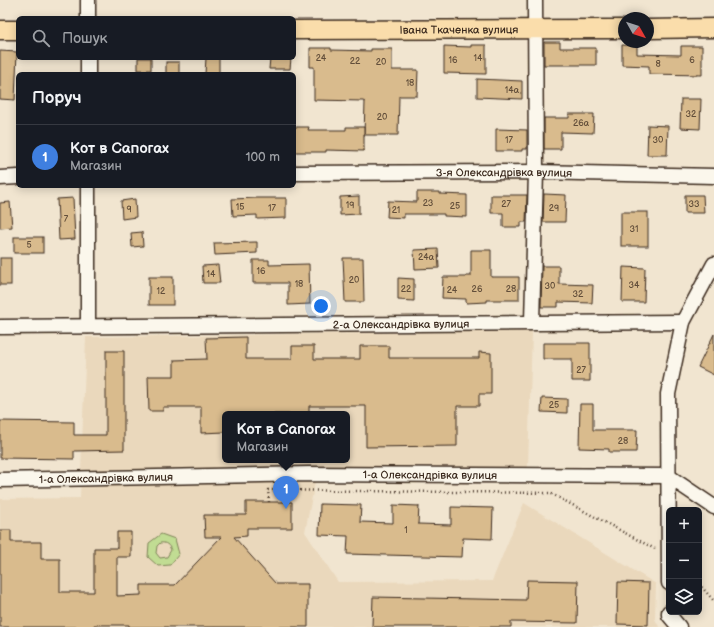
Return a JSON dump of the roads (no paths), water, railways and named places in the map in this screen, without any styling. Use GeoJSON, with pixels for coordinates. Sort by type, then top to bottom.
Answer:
{"type":"FeatureCollection","features":[{"type":"Feature","properties":{"kind":"main road"},"geometry":{"type":"LineString","coordinates":[[654,29],[714,28]]}},
{"type":"Feature","properties":{"kind":"main road","name":"Івана Ткаченка вулиця"},"geometry":{"type":"LineString","coordinates":[[296,30],[618,29]]}},
{"type":"Feature","properties":{"kind":"main road"},"geometry":{"type":"LineString","coordinates":[[0,30],[16,30]]}},
{"type":"Feature","properties":{"kind":"street"},"geometry":{"type":"LineString","coordinates":[[88,0],[88,16]]}},
{"type":"Feature","properties":{"kind":"street"},"geometry":{"type":"LineString","coordinates":[[532,322],[536,172],[535,0]]}},
{"type":"Feature","properties":{"kind":"street"},"geometry":{"type":"LineString","coordinates":[[88,60],[88,72]]}},
{"type":"Feature","properties":{"kind":"street","name":"3-я Олександрівка вулиця"},"geometry":{"type":"LineString","coordinates":[[296,173],[536,172],[714,176]]}},
{"type":"Feature","properties":{"kind":"street"},"geometry":{"type":"LineString","coordinates":[[0,178],[16,177]]}},
{"type":"Feature","properties":{"kind":"street"},"geometry":{"type":"LineString","coordinates":[[88,188],[88,326]]}},
{"type":"Feature","properties":{"kind":"street"},"geometry":{"type":"LineString","coordinates":[[669,543],[668,394],[683,322],[714,264]]}},
{"type":"Feature","properties":{"kind":"street","name":"2-а Олександрівка вулиця"},"geometry":{"type":"LineString","coordinates":[[0,327],[683,322]]}},
{"type":"Feature","properties":{"kind":"street","name":"1-а Олександрівка вулиця"},"geometry":{"type":"LineString","coordinates":[[0,480],[308,474],[668,476]]}},
{"type":"Feature","properties":{"kind":"street"},"geometry":{"type":"LineString","coordinates":[[668,476],[714,507]]}},
{"type":"Feature","properties":{"kind":"street"},"geometry":{"type":"LineString","coordinates":[[669,615],[679,627]]}},
{"type":"Feature","properties":{"kind":"place","name":"Кот в Сапогах"},"geometry":{"type":"Point","coordinates":[286,509]}}]}
